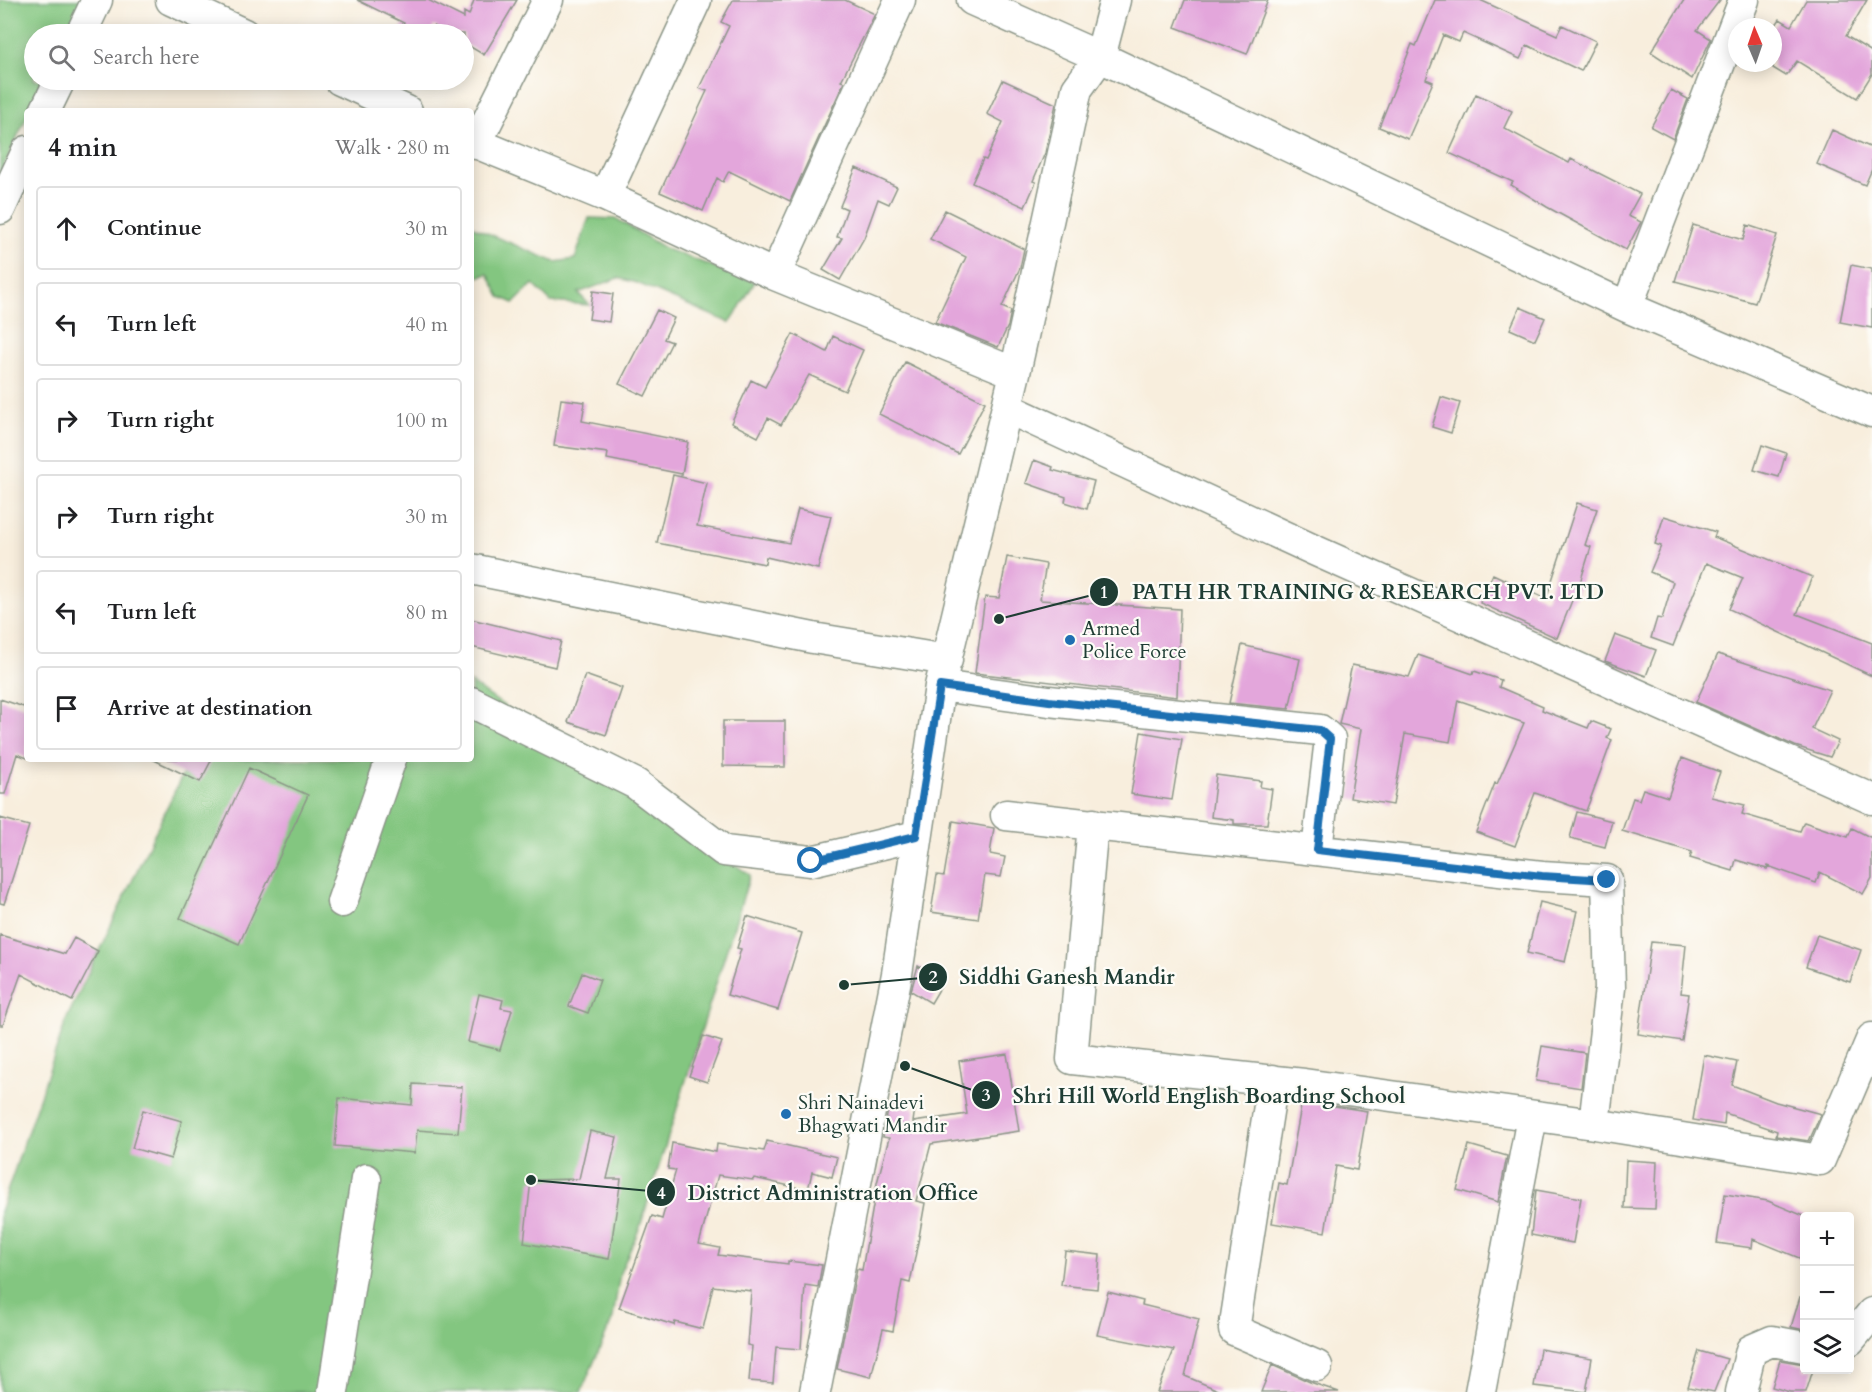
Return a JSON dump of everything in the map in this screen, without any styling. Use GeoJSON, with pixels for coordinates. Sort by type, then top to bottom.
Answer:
{"type":"FeatureCollection","features":[{"type":"Feature","properties":{"kind":"street"},"geometry":{"type":"LineString","coordinates":[[86,24],[97,0]]}},
{"type":"Feature","properties":{"kind":"street"},"geometry":{"type":"LineString","coordinates":[[171,0],[223,24]]}},
{"type":"Feature","properties":{"kind":"street"},"geometry":{"type":"LineString","coordinates":[[548,0],[474,142],[605,196],[775,275],[1015,374]]}},
{"type":"Feature","properties":{"kind":"street"},"geometry":{"type":"LineString","coordinates":[[605,196],[696,0]]}},
{"type":"Feature","properties":{"kind":"street"},"geometry":{"type":"LineString","coordinates":[[775,275],[900,0]]}},
{"type":"Feature","properties":{"kind":"street"},"geometry":{"type":"LineString","coordinates":[[972,0],[1101,57],[1627,308],[1872,412]]}},
{"type":"Feature","properties":{"kind":"street"},"geometry":{"type":"LineString","coordinates":[[815,1392],[897,974],[916,836],[944,673],[1015,374],[1077,89],[1101,57],[1115,0]]}},
{"type":"Feature","properties":{"kind":"street"},"geometry":{"type":"LineString","coordinates":[[1627,308],[1744,0]]}},
{"type":"Feature","properties":{"kind":"street"},"geometry":{"type":"LineString","coordinates":[[46,108],[55,90]]}},
{"type":"Feature","properties":{"kind":"street"},"geometry":{"type":"LineString","coordinates":[[362,90],[401,108]]}},
{"type":"Feature","properties":{"kind":"street"},"geometry":{"type":"LineString","coordinates":[[0,209],[24,157]]}},
{"type":"Feature","properties":{"kind":"street"},"geometry":{"type":"LineString","coordinates":[[1007,408],[1295,541],[1872,799]]}},
{"type":"Feature","properties":{"kind":"street"},"geometry":{"type":"LineString","coordinates":[[474,570],[813,638],[1049,701],[1320,730],[1330,739],[1317,850]]}},
{"type":"Feature","properties":{"kind":"street"},"geometry":{"type":"LineString","coordinates":[[474,703],[636,784],[724,851],[811,861],[916,836]]}},
{"type":"Feature","properties":{"kind":"street"},"geometry":{"type":"LineString","coordinates":[[342,902],[390,762]]}},
{"type":"Feature","properties":{"kind":"street"},"geometry":{"type":"LineString","coordinates":[[1006,815],[1542,876],[1607,880],[1610,988],[1594,1124]]}},
{"type":"Feature","properties":{"kind":"street"},"geometry":{"type":"LineString","coordinates":[[1093,824],[1072,1059],[1273,1080],[1594,1124],[1820,1160],[1872,1038]]}},
{"type":"Feature","properties":{"kind":"street"},"geometry":{"type":"LineString","coordinates":[[1273,1080],[1234,1330],[1317,1366]]}},
{"type":"Feature","properties":{"kind":"street"},"geometry":{"type":"LineString","coordinates":[[1480,1392],[1532,1117]]}},
{"type":"Feature","properties":{"kind":"street"},"geometry":{"type":"LineString","coordinates":[[333,1392],[366,1179]]}},
{"type":"Feature","properties":{"kind":"street"},"geometry":{"type":"LineString","coordinates":[[1854,1335],[1872,1313]]}},
{"type":"Feature","properties":{"kind":"street"},"geometry":{"type":"LineString","coordinates":[[1740,1392],[1751,1350],[1772,1341],[1800,1346]]}},
{"type":"Feature","properties":{"kind":"green space"},"geometry":{"type":"Polygon","coordinates":[[[0,0],[82,0],[70,24],[24,24],[24,90],[39,90],[31,108],[24,108],[24,122],[0,174],[0,0]]]}},
{"type":"Feature","properties":{"kind":"green space"},"geometry":{"type":"Polygon","coordinates":[[[589,218],[617,219],[666,249],[755,282],[730,323],[637,283],[618,278],[578,293],[590,305],[551,302],[533,284],[514,303],[500,297],[488,274],[474,278],[474,227],[555,262],[575,259],[589,218]]]}},
{"type":"Feature","properties":{"kind":"green space"},"geometry":{"type":"Polygon","coordinates":[[[474,685],[750,875],[640,1227],[620,1273],[613,1318],[581,1392],[0,1392],[0,1212],[67,1018],[189,762],[474,762],[474,685]]]}},
{"type":"Feature","properties":{"kind":"building"},"geometry":{"type":"Polygon","coordinates":[[[357,0],[428,0],[464,18],[464,12],[469,15],[474,0],[517,0],[484,55],[474,49],[474,24],[404,23],[357,0]]]}},
{"type":"Feature","properties":{"kind":"building"},"geometry":{"type":"Polygon","coordinates":[[[733,0],[845,0],[875,14],[841,81],[844,82],[790,201],[729,171],[723,182],[717,178],[703,211],[660,192],[707,91],[699,88],[729,26],[721,22],[733,0]]]}},
{"type":"Feature","properties":{"kind":"building"},"geometry":{"type":"Polygon","coordinates":[[[1185,0],[1268,0],[1247,54],[1175,27],[1185,0]]]}},
{"type":"Feature","properties":{"kind":"building"},"geometry":{"type":"Polygon","coordinates":[[[1435,0],[1480,0],[1557,35],[1562,25],[1596,41],[1581,71],[1527,45],[1520,59],[1463,33],[1459,42],[1443,35],[1426,79],[1433,82],[1408,139],[1379,127],[1412,44],[1416,46],[1435,0]]]}},
{"type":"Feature","properties":{"kind":"building"},"geometry":{"type":"Polygon","coordinates":[[[1684,0],[1720,0],[1697,30],[1711,39],[1692,79],[1651,52],[1684,0]]]}},
{"type":"Feature","properties":{"kind":"building"},"geometry":{"type":"Polygon","coordinates":[[[1806,0],[1867,0],[1846,36],[1872,52],[1872,74],[1857,98],[1797,61],[1786,76],[1780,72],[1782,72],[1782,20],[1791,26],[1806,0]]]}},
{"type":"Feature","properties":{"kind":"building"},"geometry":{"type":"Polygon","coordinates":[[[1003,80],[1056,104],[1045,153],[1025,207],[972,183],[983,159],[986,160],[1003,122],[987,114],[1003,80]]]}},
{"type":"Feature","properties":{"kind":"building"},"geometry":{"type":"Polygon","coordinates":[[[1671,90],[1688,99],[1673,139],[1651,127],[1671,90]]]}},
{"type":"Feature","properties":{"kind":"building"},"geometry":{"type":"Polygon","coordinates":[[[1476,94],[1512,111],[1504,128],[1569,163],[1571,159],[1640,194],[1628,216],[1641,222],[1626,250],[1547,207],[1511,185],[1513,182],[1449,153],[1476,94]]]}},
{"type":"Feature","properties":{"kind":"building"},"geometry":{"type":"Polygon","coordinates":[[[1832,130],[1872,148],[1872,169],[1865,185],[1817,164],[1832,130]]]}},
{"type":"Feature","properties":{"kind":"building"},"geometry":{"type":"Polygon","coordinates":[[[856,168],[897,187],[889,204],[878,199],[864,238],[840,280],[823,270],[842,238],[837,237],[847,209],[840,206],[856,168]]]}},
{"type":"Feature","properties":{"kind":"building"},"geometry":{"type":"Polygon","coordinates":[[[945,210],[1024,249],[1020,268],[1002,307],[1011,311],[1008,326],[998,347],[935,322],[966,257],[930,239],[945,210]]]}},
{"type":"Feature","properties":{"kind":"building"},"geometry":{"type":"Polygon","coordinates":[[[1693,225],[1743,240],[1747,225],[1777,235],[1755,303],[1675,281],[1693,225]]]}},
{"type":"Feature","properties":{"kind":"building"},"geometry":{"type":"Polygon","coordinates":[[[1851,265],[1872,269],[1872,328],[1840,322],[1851,265]]]}},
{"type":"Feature","properties":{"kind":"building"},"geometry":{"type":"Polygon","coordinates":[[[593,291],[613,294],[609,322],[589,319],[593,291]]]}},
{"type":"Feature","properties":{"kind":"building"},"geometry":{"type":"Polygon","coordinates":[[[1520,307],[1545,318],[1535,340],[1510,329],[1520,307]]]}},
{"type":"Feature","properties":{"kind":"building"},"geometry":{"type":"Polygon","coordinates":[[[657,310],[674,318],[664,339],[672,342],[645,396],[619,384],[657,310]]]}},
{"type":"Feature","properties":{"kind":"building"},"geometry":{"type":"Polygon","coordinates":[[[793,334],[827,352],[833,336],[863,350],[845,391],[809,375],[781,425],[768,418],[758,437],[731,423],[751,380],[765,387],[793,334]]]}},
{"type":"Feature","properties":{"kind":"building"},"geometry":{"type":"Polygon","coordinates":[[[905,362],[985,402],[958,454],[879,414],[905,362]]]}},
{"type":"Feature","properties":{"kind":"building"},"geometry":{"type":"Polygon","coordinates":[[[1441,397],[1460,403],[1451,433],[1432,427],[1441,397]]]}},
{"type":"Feature","properties":{"kind":"building"},"geometry":{"type":"Polygon","coordinates":[[[561,399],[585,402],[582,421],[688,442],[682,474],[607,459],[608,453],[554,446],[561,399]]]}},
{"type":"Feature","properties":{"kind":"building"},"geometry":{"type":"Polygon","coordinates":[[[1762,445],[1786,453],[1779,477],[1754,470],[1762,445]]]}},
{"type":"Feature","properties":{"kind":"building"},"geometry":{"type":"Polygon","coordinates":[[[1034,460],[1053,467],[1052,470],[1094,481],[1087,509],[1065,502],[1066,497],[1026,483],[1034,460]]]}},
{"type":"Feature","properties":{"kind":"building"},"geometry":{"type":"Polygon","coordinates":[[[673,475],[707,483],[697,526],[789,543],[798,509],[831,516],[818,569],[766,557],[765,564],[657,543],[673,475]]]}},
{"type":"Feature","properties":{"kind":"building"},"geometry":{"type":"Polygon","coordinates":[[[1577,503],[1597,509],[1585,545],[1591,547],[1575,599],[1573,598],[1557,638],[1480,603],[1493,574],[1546,599],[1577,503]]]}},
{"type":"Feature","properties":{"kind":"building"},"geometry":{"type":"Polygon","coordinates":[[[1664,516],[1716,532],[1714,537],[1812,577],[1797,614],[1872,643],[1872,676],[1729,609],[1743,578],[1706,563],[1673,646],[1651,638],[1657,618],[1662,619],[1673,582],[1650,572],[1661,546],[1655,544],[1664,516]]]}},
{"type":"Feature","properties":{"kind":"building"},"geometry":{"type":"Polygon","coordinates":[[[1007,557],[1046,564],[1040,600],[1180,609],[1177,697],[975,673],[985,597],[999,598],[1007,557]]]}},
{"type":"Feature","properties":{"kind":"building"},"geometry":{"type":"Polygon","coordinates":[[[474,620],[561,641],[555,667],[474,648],[474,620]]]}},
{"type":"Feature","properties":{"kind":"building"},"geometry":{"type":"Polygon","coordinates":[[[1615,635],[1656,650],[1646,676],[1605,661],[1615,635]]]}},
{"type":"Feature","properties":{"kind":"building"},"geometry":{"type":"Polygon","coordinates":[[[1242,645],[1300,659],[1289,709],[1229,703],[1242,645]]]}},
{"type":"Feature","properties":{"kind":"building"},"geometry":{"type":"Polygon","coordinates":[[[1718,654],[1830,690],[1812,729],[1838,741],[1830,757],[1795,746],[1696,702],[1718,654]]]}},
{"type":"Feature","properties":{"kind":"building"},"geometry":{"type":"Polygon","coordinates":[[[1418,655],[1473,674],[1474,671],[1501,680],[1499,687],[1543,706],[1542,710],[1588,728],[1591,721],[1611,729],[1607,738],[1612,740],[1586,811],[1535,793],[1515,846],[1476,832],[1495,783],[1497,784],[1524,723],[1458,700],[1450,742],[1405,734],[1393,805],[1350,798],[1361,729],[1339,724],[1352,665],[1409,677],[1418,655]]]}},
{"type":"Feature","properties":{"kind":"building"},"geometry":{"type":"Polygon","coordinates":[[[585,675],[622,688],[606,735],[568,722],[585,675]]]}},
{"type":"Feature","properties":{"kind":"building"},"geometry":{"type":"Polygon","coordinates":[[[0,699],[24,707],[24,757],[17,754],[5,794],[0,794],[0,699]]]}},
{"type":"Feature","properties":{"kind":"building"},"geometry":{"type":"Polygon","coordinates":[[[723,721],[785,721],[785,767],[723,766],[723,721]]]}},
{"type":"Feature","properties":{"kind":"building"},"geometry":{"type":"Polygon","coordinates":[[[1141,732],[1182,739],[1172,800],[1131,794],[1141,732]]]}},
{"type":"Feature","properties":{"kind":"building"},"geometry":{"type":"Polygon","coordinates":[[[1682,758],[1720,772],[1711,797],[1745,805],[1742,814],[1800,831],[1804,822],[1848,837],[1852,828],[1872,838],[1872,878],[1863,894],[1820,872],[1816,883],[1768,866],[1767,869],[1736,860],[1733,871],[1690,858],[1692,852],[1622,831],[1633,798],[1639,800],[1643,789],[1668,797],[1682,758]]]}},
{"type":"Feature","properties":{"kind":"building"},"geometry":{"type":"Polygon","coordinates":[[[158,762],[210,762],[200,782],[158,762]]]}},
{"type":"Feature","properties":{"kind":"building"},"geometry":{"type":"Polygon","coordinates":[[[249,768],[308,795],[239,944],[180,918],[249,768]]]}},
{"type":"Feature","properties":{"kind":"building"},"geometry":{"type":"Polygon","coordinates":[[[1216,775],[1261,781],[1260,787],[1272,789],[1267,824],[1234,824],[1234,820],[1211,817],[1216,775]]]}},
{"type":"Feature","properties":{"kind":"building"},"geometry":{"type":"Polygon","coordinates":[[[1577,812],[1612,821],[1605,847],[1570,838],[1577,812]]]}},
{"type":"Feature","properties":{"kind":"building"},"geometry":{"type":"Polygon","coordinates":[[[0,818],[29,826],[4,904],[0,903],[0,818]]]}},
{"type":"Feature","properties":{"kind":"building"},"geometry":{"type":"Polygon","coordinates":[[[953,821],[994,828],[990,854],[1005,857],[1001,877],[985,875],[978,919],[931,912],[937,875],[944,876],[953,821]]]}},
{"type":"Feature","properties":{"kind":"building"},"geometry":{"type":"Polygon","coordinates":[[[1540,902],[1577,911],[1565,962],[1527,953],[1540,902]]]}},
{"type":"Feature","properties":{"kind":"building"},"geometry":{"type":"Polygon","coordinates":[[[747,916],[802,933],[778,1010],[727,995],[741,949],[737,948],[747,916]]]}},
{"type":"Feature","properties":{"kind":"building"},"geometry":{"type":"Polygon","coordinates":[[[0,935],[65,954],[74,938],[98,951],[72,1001],[21,974],[3,1025],[0,1025],[0,935]]]}},
{"type":"Feature","properties":{"kind":"building"},"geometry":{"type":"Polygon","coordinates":[[[1817,935],[1861,950],[1850,982],[1806,967],[1817,935]]]}},
{"type":"Feature","properties":{"kind":"building"},"geometry":{"type":"Polygon","coordinates":[[[1651,942],[1686,945],[1681,993],[1689,994],[1682,1041],[1638,1034],[1651,942]]]}},
{"type":"Feature","properties":{"kind":"building"},"geometry":{"type":"Polygon","coordinates":[[[918,966],[944,981],[931,1003],[911,991],[918,966]]]}},
{"type":"Feature","properties":{"kind":"building"},"geometry":{"type":"Polygon","coordinates":[[[582,973],[600,980],[588,1013],[569,1006],[582,973]]]}},
{"type":"Feature","properties":{"kind":"building"},"geometry":{"type":"Polygon","coordinates":[[[479,994],[503,1000],[501,1008],[512,1010],[500,1050],[468,1042],[479,994]]]}},
{"type":"Feature","properties":{"kind":"building"},"geometry":{"type":"Polygon","coordinates":[[[703,1036],[722,1042],[707,1082],[689,1076],[703,1036]]]}},
{"type":"Feature","properties":{"kind":"building"},"geometry":{"type":"Polygon","coordinates":[[[1542,1046],[1585,1053],[1581,1088],[1536,1081],[1542,1046]]]}},
{"type":"Feature","properties":{"kind":"building"},"geometry":{"type":"Polygon","coordinates":[[[1007,1054],[1019,1131],[931,1144],[916,1201],[925,1203],[910,1283],[902,1281],[893,1331],[883,1329],[871,1377],[837,1369],[857,1269],[862,1270],[877,1183],[889,1138],[883,1137],[889,1105],[915,1108],[913,1122],[967,1114],[959,1061],[1007,1054]]]}},
{"type":"Feature","properties":{"kind":"building"},"geometry":{"type":"Polygon","coordinates":[[[1704,1055],[1737,1062],[1732,1085],[1776,1102],[1821,1114],[1809,1141],[1776,1136],[1777,1131],[1725,1113],[1724,1125],[1693,1120],[1704,1055]]]}},
{"type":"Feature","properties":{"kind":"building"},"geometry":{"type":"Polygon","coordinates":[[[413,1084],[462,1087],[458,1133],[417,1130],[415,1153],[335,1146],[339,1098],[412,1105],[413,1084]]]}},
{"type":"Feature","properties":{"kind":"building"},"geometry":{"type":"Polygon","coordinates":[[[1302,1101],[1367,1111],[1357,1170],[1336,1166],[1325,1232],[1272,1223],[1279,1183],[1287,1185],[1302,1101]]]}},
{"type":"Feature","properties":{"kind":"building"},"geometry":{"type":"Polygon","coordinates":[[[143,1110],[182,1121],[171,1159],[132,1148],[143,1110]]]}},
{"type":"Feature","properties":{"kind":"building"},"geometry":{"type":"Polygon","coordinates":[[[590,1131],[617,1137],[607,1179],[621,1179],[609,1259],[524,1243],[531,1180],[579,1179],[590,1131]]]}},
{"type":"Feature","properties":{"kind":"building"},"geometry":{"type":"Polygon","coordinates":[[[767,1141],[837,1157],[832,1177],[812,1172],[808,1190],[754,1178],[753,1180],[718,1175],[699,1244],[720,1248],[718,1255],[788,1264],[788,1261],[822,1265],[818,1287],[805,1285],[801,1349],[776,1347],[773,1383],[749,1381],[752,1346],[747,1345],[751,1291],[713,1286],[703,1329],[675,1322],[674,1325],[619,1308],[652,1216],[662,1219],[676,1170],[668,1169],[672,1143],[716,1152],[717,1144],[764,1151],[767,1141]]]}},
{"type":"Feature","properties":{"kind":"building"},"geometry":{"type":"Polygon","coordinates":[[[1469,1145],[1507,1156],[1498,1202],[1457,1190],[1469,1145]]]}},
{"type":"Feature","properties":{"kind":"building"},"geometry":{"type":"Polygon","coordinates":[[[1626,1160],[1657,1162],[1655,1209],[1624,1208],[1626,1160]]]}},
{"type":"Feature","properties":{"kind":"building"},"geometry":{"type":"Polygon","coordinates":[[[1536,1190],[1581,1198],[1573,1243],[1531,1235],[1536,1190]]]}},
{"type":"Feature","properties":{"kind":"building"},"geometry":{"type":"Polygon","coordinates":[[[1725,1194],[1768,1201],[1800,1214],[1800,1258],[1753,1239],[1752,1248],[1717,1243],[1725,1194]]]}},
{"type":"Feature","properties":{"kind":"building"},"geometry":{"type":"Polygon","coordinates":[[[1065,1251],[1100,1255],[1097,1289],[1061,1285],[1065,1251]]]}},
{"type":"Feature","properties":{"kind":"building"},"geometry":{"type":"Polygon","coordinates":[[[1108,1292],[1143,1301],[1142,1305],[1199,1319],[1185,1376],[1223,1392],[1157,1392],[1174,1350],[1097,1335],[1108,1292]]]}},
{"type":"Feature","properties":{"kind":"building"},"geometry":{"type":"Polygon","coordinates":[[[1800,1297],[1800,1329],[1791,1327],[1800,1297]]]}},
{"type":"Feature","properties":{"kind":"building"},"geometry":{"type":"Polygon","coordinates":[[[1540,1349],[1592,1358],[1586,1392],[1534,1386],[1540,1349]]]}},
{"type":"Feature","properties":{"kind":"building"},"geometry":{"type":"Polygon","coordinates":[[[1699,1351],[1727,1359],[1714,1392],[1688,1387],[1699,1351]]]}},
{"type":"Feature","properties":{"kind":"building"},"geometry":{"type":"Polygon","coordinates":[[[1780,1360],[1800,1363],[1800,1374],[1812,1374],[1806,1392],[1790,1392],[1772,1387],[1780,1360]]]}},
{"type":"Feature","properties":{"kind":"building"},"geometry":{"type":"Polygon","coordinates":[[[1272,1365],[1310,1382],[1339,1392],[1261,1392],[1272,1365]]]}},
{"type":"Feature","properties":{"kind":"place","name":"PATH HR TRAINING & RESEARCH PVT. LTD"},"geometry":{"type":"Point","coordinates":[999,619]}},
{"type":"Feature","properties":{"kind":"place","name":"Armed Police Force"},"geometry":{"type":"Point","coordinates":[1070,640]}},
{"type":"Feature","properties":{"kind":"place","name":"Siddhi Ganesh Mandir"},"geometry":{"type":"Point","coordinates":[844,985]}},
{"type":"Feature","properties":{"kind":"place","name":"Shri Hill World English Boarding School"},"geometry":{"type":"Point","coordinates":[905,1066]}},
{"type":"Feature","properties":{"kind":"place","name":"Shri Nainadevi Bhagwati Mandir"},"geometry":{"type":"Point","coordinates":[786,1114]}},
{"type":"Feature","properties":{"kind":"place","name":"District Administration Office"},"geometry":{"type":"Point","coordinates":[531,1180]}},
{"type":"Feature","properties":{"kind":"route"},"geometry":{"type":"LineString","coordinates":[[811,861],[916,836],[940,686],[1049,701],[1320,730],[1330,739],[1317,850],[1542,876],[1607,880]]}}]}
